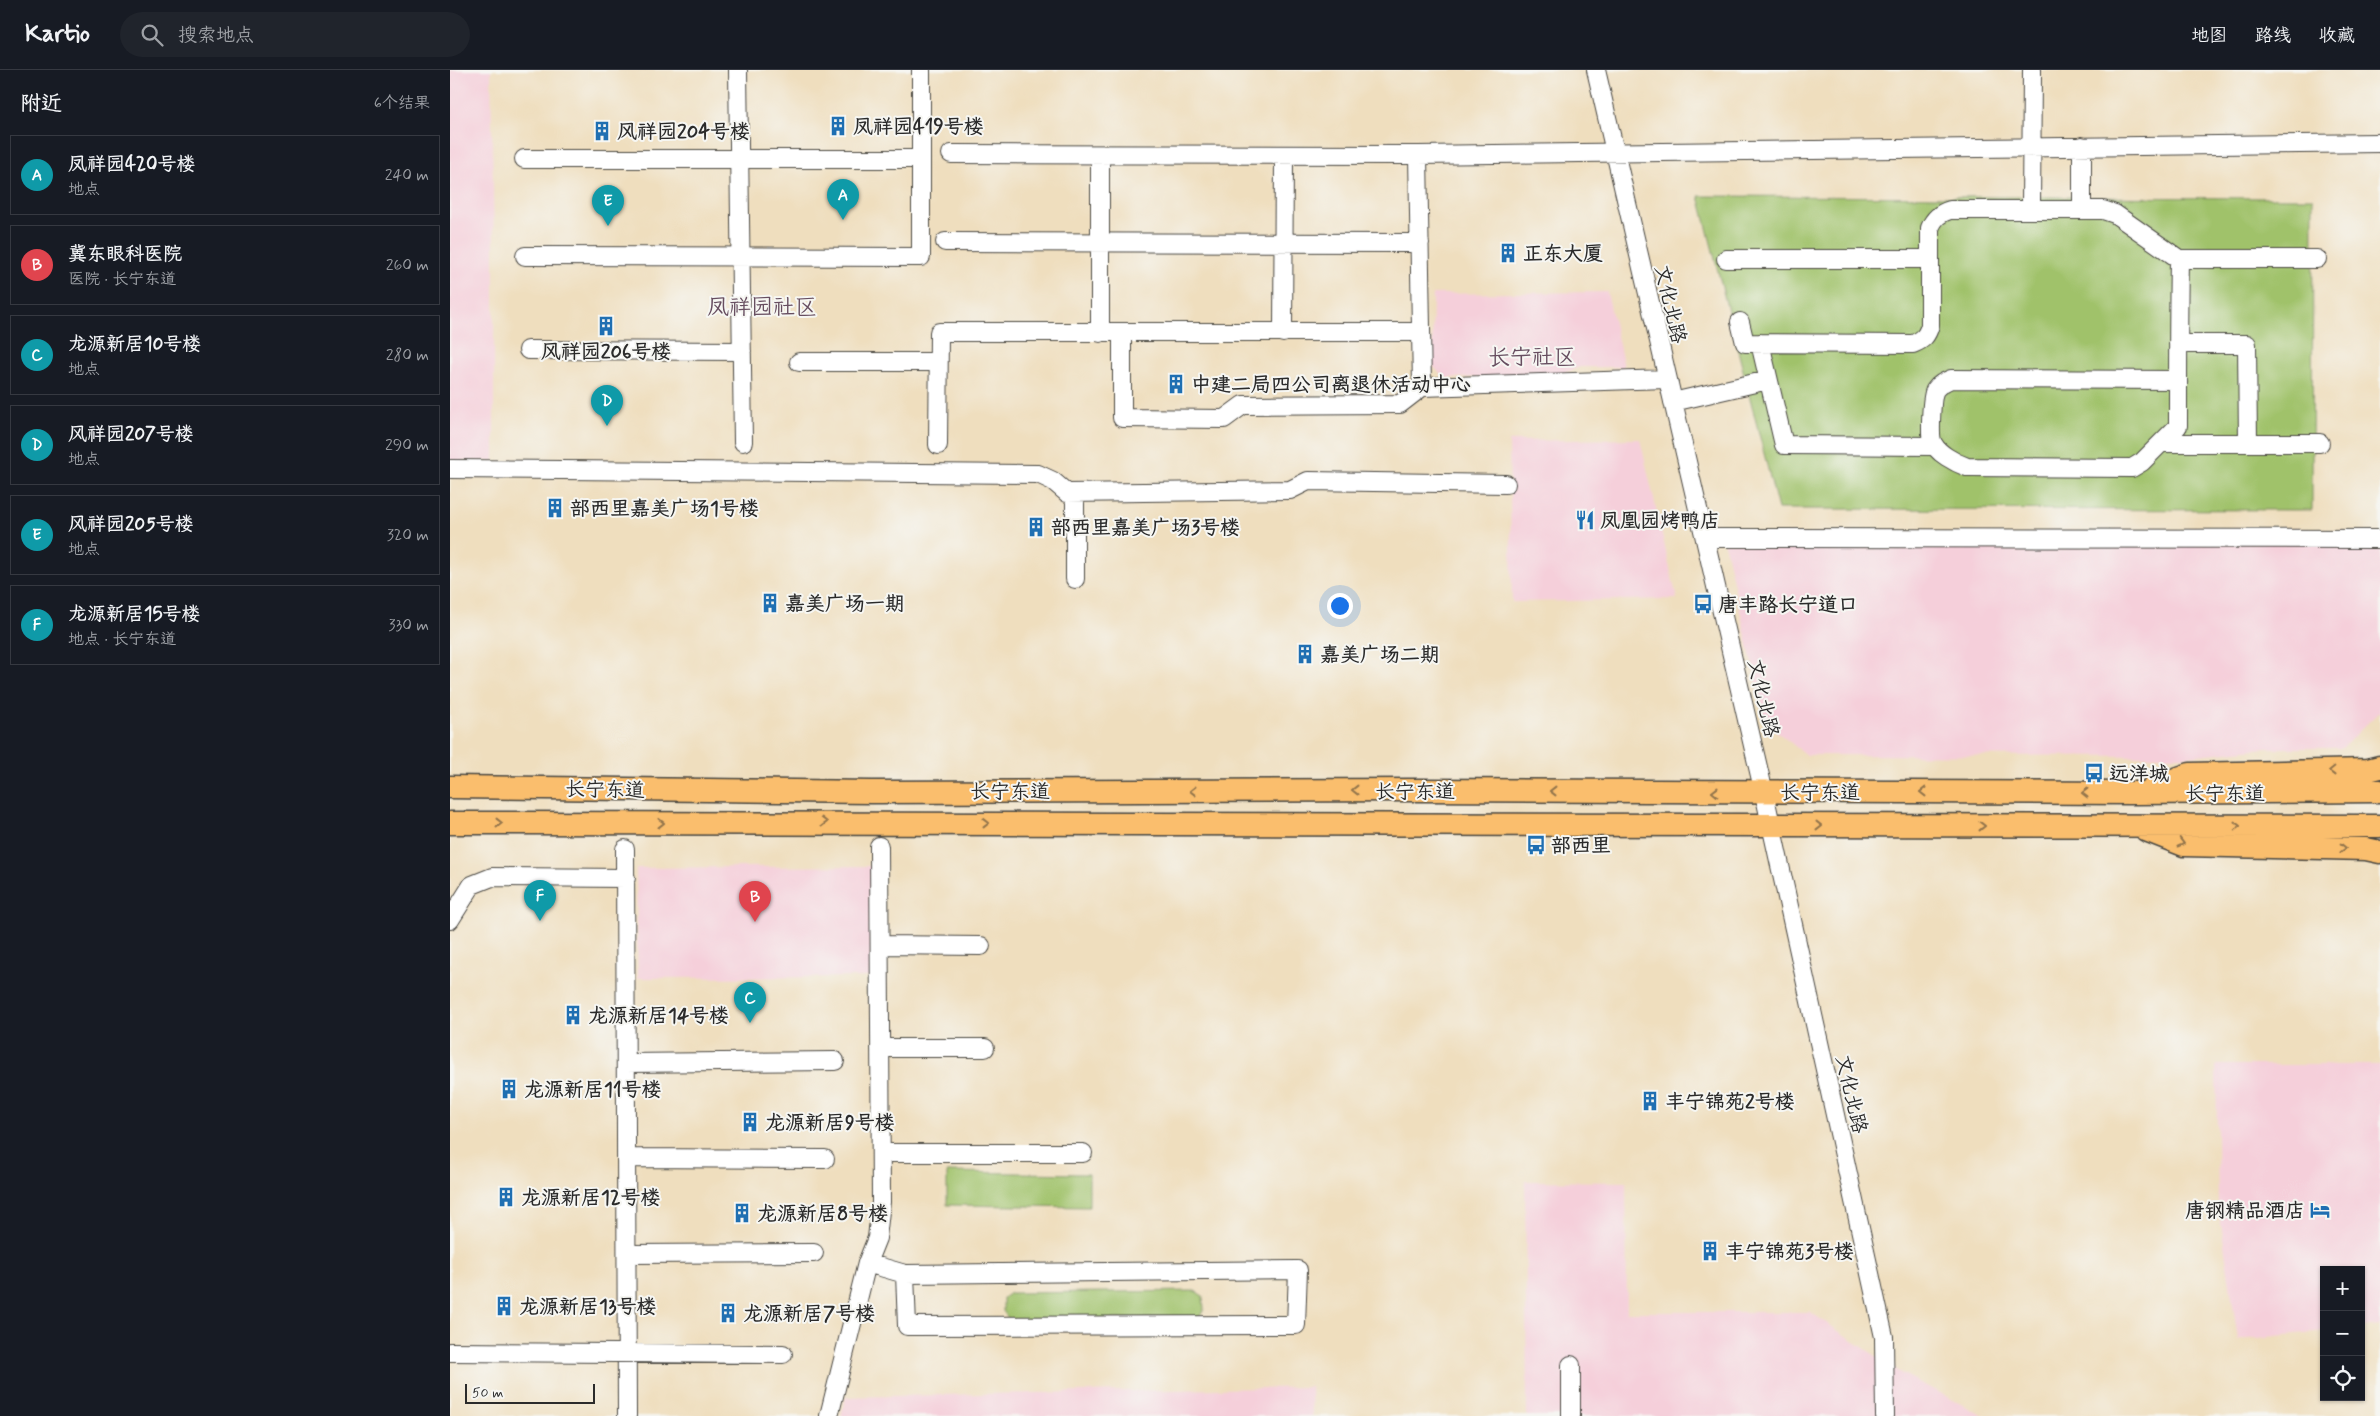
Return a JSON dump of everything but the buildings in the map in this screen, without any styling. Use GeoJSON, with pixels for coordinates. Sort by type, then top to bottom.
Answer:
{"type":"FeatureCollection","features":[{"type":"Feature","properties":{"kind":"main road"},"geometry":{"type":"LineString","coordinates":[[2134,793],[2190,774],[2368,770],[2380,767]]}},
{"type":"Feature","properties":{"kind":"main road","name":"长宁东道"},"geometry":{"type":"LineString","coordinates":[[450,787],[872,792],[1427,790],[1764,793],[2134,793],[2380,791]]}},
{"type":"Feature","properties":{"kind":"main road","name":"长宁东道"},"geometry":{"type":"LineString","coordinates":[[450,823],[2380,826]]}},
{"type":"Feature","properties":{"kind":"main road"},"geometry":{"type":"LineString","coordinates":[[2136,826],[2184,845],[2366,849],[2380,852]]}},
{"type":"Feature","properties":{"kind":"street"},"geometry":{"type":"LineString","coordinates":[[738,70],[743,442]]}},
{"type":"Feature","properties":{"kind":"street"},"geometry":{"type":"LineString","coordinates":[[525,256],[920,257],[921,70]]}},
{"type":"Feature","properties":{"kind":"street","name":"文化北路"},"geometry":{"type":"LineString","coordinates":[[1596,70],[1764,793],[1884,1337],[1884,1416]]}},
{"type":"Feature","properties":{"kind":"street"},"geometry":{"type":"LineString","coordinates":[[2031,210],[2032,70]]}},
{"type":"Feature","properties":{"kind":"street"},"geometry":{"type":"LineString","coordinates":[[951,154],[1418,155],[1615,151],[2380,143]]}},
{"type":"Feature","properties":{"kind":"street"},"geometry":{"type":"LineString","coordinates":[[2082,146],[2082,210]]}},
{"type":"Feature","properties":{"kind":"street"},"geometry":{"type":"LineString","coordinates":[[1100,155],[1100,333]]}},
{"type":"Feature","properties":{"kind":"street"},"geometry":{"type":"LineString","coordinates":[[1283,333],[1284,155]]}},
{"type":"Feature","properties":{"kind":"street"},"geometry":{"type":"LineString","coordinates":[[1418,155],[1422,387]]}},
{"type":"Feature","properties":{"kind":"street"},"geometry":{"type":"LineString","coordinates":[[524,159],[921,159]]}},
{"type":"Feature","properties":{"kind":"street"},"geometry":{"type":"LineString","coordinates":[[1740,322],[1745,343],[1913,344],[1922,340],[1928,334],[1930,325],[1930,228],[1933,221],[1941,213],[1950,210],[2103,210],[2114,214],[2178,259],[2317,258]]}},
{"type":"Feature","properties":{"kind":"street"},"geometry":{"type":"LineString","coordinates":[[945,242],[1420,243]]}},
{"type":"Feature","properties":{"kind":"street"},"geometry":{"type":"LineString","coordinates":[[1726,259],[1930,259]]}},
{"type":"Feature","properties":{"kind":"street"},"geometry":{"type":"LineString","coordinates":[[2178,259],[2178,344],[2178,380],[2178,426],[2142,462],[2132,468],[1967,467],[1958,464],[1935,446],[1932,441],[1932,397],[1941,383],[1950,379],[2178,380]]}},
{"type":"Feature","properties":{"kind":"street"},"geometry":{"type":"LineString","coordinates":[[938,445],[939,332],[1421,332]]}},
{"type":"Feature","properties":{"kind":"street"},"geometry":{"type":"LineString","coordinates":[[1122,333],[1122,418],[1224,419],[1243,405],[1400,404],[1422,387],[1667,379]]}},
{"type":"Feature","properties":{"kind":"street"},"geometry":{"type":"LineString","coordinates":[[1760,343],[1784,445],[1935,446]]}},
{"type":"Feature","properties":{"kind":"street"},"geometry":{"type":"LineString","coordinates":[[2178,344],[2247,344],[2248,443]]}},
{"type":"Feature","properties":{"kind":"street"},"geometry":{"type":"LineString","coordinates":[[528,350],[742,351]]}},
{"type":"Feature","properties":{"kind":"street"},"geometry":{"type":"LineString","coordinates":[[799,362],[938,362]]}},
{"type":"Feature","properties":{"kind":"street"},"geometry":{"type":"LineString","coordinates":[[1673,402],[1768,380]]}},
{"type":"Feature","properties":{"kind":"street"},"geometry":{"type":"LineString","coordinates":[[2161,443],[2320,443]]}},
{"type":"Feature","properties":{"kind":"street"},"geometry":{"type":"LineString","coordinates":[[450,469],[1038,474],[1053,481],[1067,492],[1290,490],[1308,481],[1506,484]]}},
{"type":"Feature","properties":{"kind":"street"},"geometry":{"type":"LineString","coordinates":[[1075,492],[1075,579]]}},
{"type":"Feature","properties":{"kind":"street"},"geometry":{"type":"LineString","coordinates":[[1705,538],[2380,538]]}},
{"type":"Feature","properties":{"kind":"street"},"geometry":{"type":"LineString","coordinates":[[829,1416],[867,1263],[878,1229],[881,1202],[879,846]]}},
{"type":"Feature","properties":{"kind":"street"},"geometry":{"type":"LineString","coordinates":[[625,849],[627,1416]]}},
{"type":"Feature","properties":{"kind":"street"},"geometry":{"type":"LineString","coordinates":[[450,920],[472,885],[492,877],[626,878]]}},
{"type":"Feature","properties":{"kind":"street"},"geometry":{"type":"LineString","coordinates":[[880,945],[981,946]]}},
{"type":"Feature","properties":{"kind":"street"},"geometry":{"type":"LineString","coordinates":[[880,1048],[984,1048]]}},
{"type":"Feature","properties":{"kind":"street"},"geometry":{"type":"LineString","coordinates":[[626,1063],[836,1061]]}},
{"type":"Feature","properties":{"kind":"street"},"geometry":{"type":"LineString","coordinates":[[880,1153],[1083,1153]]}},
{"type":"Feature","properties":{"kind":"street"},"geometry":{"type":"LineString","coordinates":[[627,1158],[825,1160]]}},
{"type":"Feature","properties":{"kind":"street"},"geometry":{"type":"LineString","coordinates":[[627,1254],[814,1254]]}},
{"type":"Feature","properties":{"kind":"street"},"geometry":{"type":"LineString","coordinates":[[867,1263],[905,1274],[1298,1270],[1296,1325],[907,1326],[905,1274]]}},
{"type":"Feature","properties":{"kind":"street"},"geometry":{"type":"LineString","coordinates":[[450,1352],[783,1354]]}},
{"type":"Feature","properties":{"kind":"street"},"geometry":{"type":"LineString","coordinates":[[1570,1416],[1571,1365]]}},
{"type":"Feature","properties":{"kind":"shaded area"},"geometry":{"type":"Polygon","coordinates":[[[450,70],[491,70],[494,247],[494,461],[450,461],[450,70]]]}},
{"type":"Feature","properties":{"kind":"shaded area"},"geometry":{"type":"Polygon","coordinates":[[[1607,292],[1624,367],[1580,367],[1555,376],[1444,378],[1432,365],[1433,294],[1607,292]]]}},
{"type":"Feature","properties":{"kind":"shaded area","name":"凤凰园烤鸭店"},"geometry":{"type":"Polygon","coordinates":[[[1640,439],[1677,599],[1512,602],[1509,441],[1640,439]]]}},
{"type":"Feature","properties":{"kind":"shaded area"},"geometry":{"type":"Polygon","coordinates":[[[2380,537],[2380,711],[2342,748],[2265,748],[2188,756],[1806,755],[1766,723],[1723,538],[2380,537]]]}},
{"type":"Feature","properties":{"kind":"shaded area"},"geometry":{"type":"Polygon","coordinates":[[[871,866],[873,977],[638,978],[636,868],[871,866]]]}},
{"type":"Feature","properties":{"kind":"shaded area"},"geometry":{"type":"Polygon","coordinates":[[[2216,1065],[2380,1065],[2380,1326],[2365,1328],[2365,1266],[2320,1266],[2320,1331],[2238,1340],[2218,1203],[2216,1065]]]}},
{"type":"Feature","properties":{"kind":"shaded area"},"geometry":{"type":"Polygon","coordinates":[[[1525,1181],[1626,1182],[1627,1312],[1810,1312],[1903,1374],[1984,1416],[1527,1416],[1525,1181]]]}},
{"type":"Feature","properties":{"kind":"shaded area"},"geometry":{"type":"Polygon","coordinates":[[[1311,1387],[1312,1416],[841,1416],[846,1397],[1311,1387]]]}},
{"type":"Feature","properties":{"kind":"green space"},"geometry":{"type":"Polygon","coordinates":[[[1699,196],[2313,198],[2312,510],[1778,509],[1699,196]]]}},
{"type":"Feature","properties":{"kind":"green space"},"geometry":{"type":"Polygon","coordinates":[[[947,1172],[1089,1174],[1089,1207],[947,1205],[947,1172]]]}},
{"type":"Feature","properties":{"kind":"green space"},"geometry":{"type":"Polygon","coordinates":[[[1195,1291],[1203,1296],[1204,1309],[1199,1318],[1010,1321],[1003,1311],[1003,1298],[1010,1293],[1195,1291]]]}},
{"type":"Feature","properties":{"kind":"place","name":"凤祥园419号楼"},"geometry":{"type":"Point","coordinates":[838,126]}},
{"type":"Feature","properties":{"kind":"place","name":"风祥园204号楼"},"geometry":{"type":"Point","coordinates":[602,131]}},
{"type":"Feature","properties":{"kind":"place","name":"凤祥园420号楼"},"geometry":{"type":"Point","coordinates":[843,220]}},
{"type":"Feature","properties":{"kind":"place","name":"风祥园205号楼"},"geometry":{"type":"Point","coordinates":[608,226]}},
{"type":"Feature","properties":{"kind":"place","name":"正东大厦"},"geometry":{"type":"Point","coordinates":[1508,253]}},
{"type":"Feature","properties":{"kind":"place","name":"风祥园206号楼"},"geometry":{"type":"Point","coordinates":[606,326]}},
{"type":"Feature","properties":{"kind":"place","name":"中建二局四公司离退休活动中心"},"geometry":{"type":"Point","coordinates":[1176,384]}},
{"type":"Feature","properties":{"kind":"place","name":"风祥园207号楼"},"geometry":{"type":"Point","coordinates":[607,426]}},
{"type":"Feature","properties":{"kind":"place","name":"部西里嘉美广场1号楼"},"geometry":{"type":"Point","coordinates":[555,508]}},
{"type":"Feature","properties":{"kind":"place","name":"凤凰园烤鸭店"},"geometry":{"type":"Point","coordinates":[1585,520]}},
{"type":"Feature","properties":{"kind":"place","name":"部西里嘉美广场3号楼"},"geometry":{"type":"Point","coordinates":[1036,527]}},
{"type":"Feature","properties":{"kind":"place","name":"嘉美广场一期"},"geometry":{"type":"Point","coordinates":[770,603]}},
{"type":"Feature","properties":{"kind":"place","name":"唐丰路长宁道口"},"geometry":{"type":"Point","coordinates":[1703,604]}},
{"type":"Feature","properties":{"kind":"place","name":"嘉美广场二期"},"geometry":{"type":"Point","coordinates":[1305,654]}},
{"type":"Feature","properties":{"kind":"place","name":"远洋城"},"geometry":{"type":"Point","coordinates":[2094,773]}},
{"type":"Feature","properties":{"kind":"place","name":"部西里"},"geometry":{"type":"Point","coordinates":[1536,845]}},
{"type":"Feature","properties":{"kind":"place","name":"龙源新居15号楼"},"geometry":{"type":"Point","coordinates":[540,921]}},
{"type":"Feature","properties":{"kind":"place","name":"冀东眼科医院"},"geometry":{"type":"Point","coordinates":[755,922]}},
{"type":"Feature","properties":{"kind":"place","name":"龙源新居14号楼"},"geometry":{"type":"Point","coordinates":[573,1015]}},
{"type":"Feature","properties":{"kind":"place","name":"龙源新居10号楼"},"geometry":{"type":"Point","coordinates":[750,1023]}},
{"type":"Feature","properties":{"kind":"place","name":"龙源新居11号楼"},"geometry":{"type":"Point","coordinates":[509,1089]}},
{"type":"Feature","properties":{"kind":"place","name":"丰宁锦苑2号楼"},"geometry":{"type":"Point","coordinates":[1650,1101]}},
{"type":"Feature","properties":{"kind":"place","name":"龙源新居9号楼"},"geometry":{"type":"Point","coordinates":[750,1122]}},
{"type":"Feature","properties":{"kind":"place","name":"龙源新居12号楼"},"geometry":{"type":"Point","coordinates":[506,1197]}},
{"type":"Feature","properties":{"kind":"place","name":"唐钢精品酒店"},"geometry":{"type":"Point","coordinates":[2320,1210]}},
{"type":"Feature","properties":{"kind":"place","name":"龙源新居8号楼"},"geometry":{"type":"Point","coordinates":[742,1213]}},
{"type":"Feature","properties":{"kind":"place","name":"丰宁锦苑3号楼"},"geometry":{"type":"Point","coordinates":[1710,1251]}},
{"type":"Feature","properties":{"kind":"place","name":"龙源新居13号楼"},"geometry":{"type":"Point","coordinates":[504,1306]}},
{"type":"Feature","properties":{"kind":"place","name":"龙源新居7号楼"},"geometry":{"type":"Point","coordinates":[728,1313]}},
{"type":"Feature","properties":{"kind":"district","name":"凤祥园社区"},"geometry":{"type":"Point","coordinates":[762,306]}},
{"type":"Feature","properties":{"kind":"district","name":"长宁社区"},"geometry":{"type":"Point","coordinates":[1532,356]}}]}
